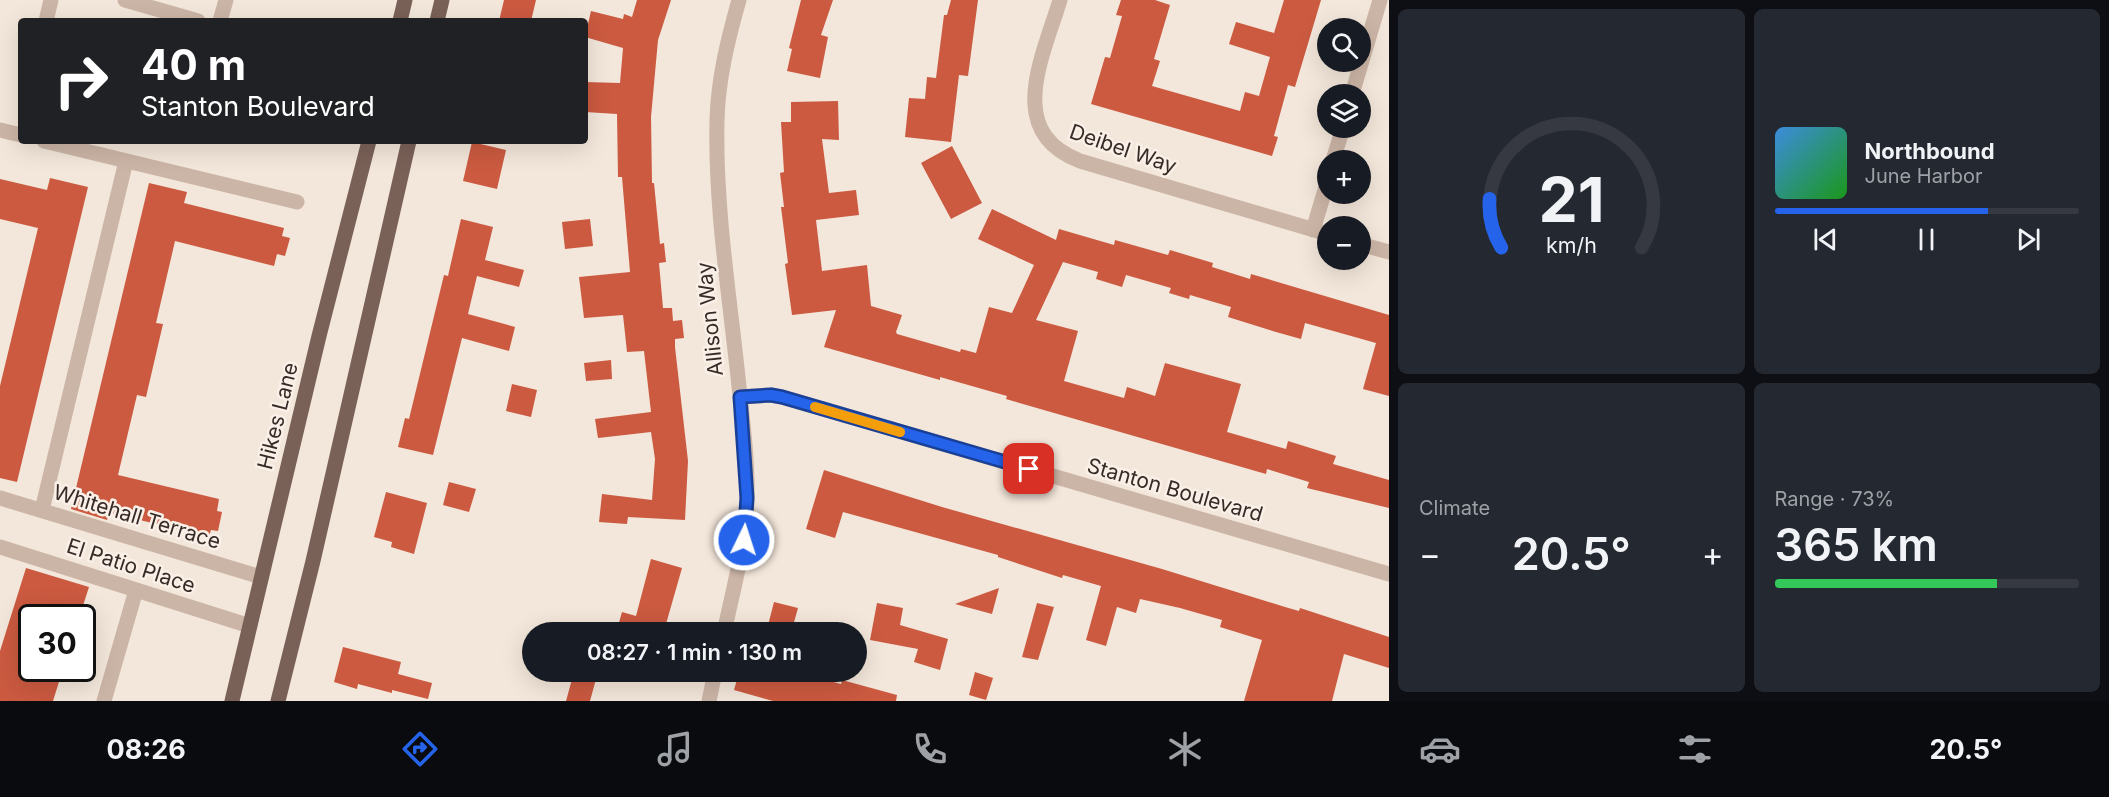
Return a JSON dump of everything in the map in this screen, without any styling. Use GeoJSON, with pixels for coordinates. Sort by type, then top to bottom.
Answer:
{"type":"FeatureCollection","features":[{"type":"Feature","properties":{"kind":"main road"},"geometry":{"type":"LineString","coordinates":[[401,18],[405,0]]}},
{"type":"Feature","properties":{"kind":"main road"},"geometry":{"type":"LineString","coordinates":[[438,18],[442,0]]}},
{"type":"Feature","properties":{"kind":"main road","name":"Hikes Lane"},"geometry":{"type":"LineString","coordinates":[[232,701],[368,144]]}},
{"type":"Feature","properties":{"kind":"main road"},"geometry":{"type":"LineString","coordinates":[[278,701],[408,144]]}},
{"type":"Feature","properties":{"kind":"street"},"geometry":{"type":"LineString","coordinates":[[47,18],[51,0]]}},
{"type":"Feature","properties":{"kind":"street"},"geometry":{"type":"LineString","coordinates":[[125,0],[188,18]]}},
{"type":"Feature","properties":{"kind":"street"},"geometry":{"type":"LineString","coordinates":[[221,18],[226,0]]}},
{"type":"Feature","properties":{"kind":"street","name":"Allison Way"},"geometry":{"type":"LineString","coordinates":[[726,622],[744,540],[747,498],[740,397],[723,239],[717,160],[717,118],[723,62],[739,0]]}},
{"type":"Feature","properties":{"kind":"street","name":"Deibel Way"},"geometry":{"type":"LineString","coordinates":[[1060,0],[1036,81],[1034,102],[1037,121],[1047,140],[1055,148],[1080,161],[1317,231]]}},
{"type":"Feature","properties":{"kind":"street"},"geometry":{"type":"LineString","coordinates":[[1356,84],[1380,0]]}},
{"type":"Feature","properties":{"kind":"street"},"geometry":{"type":"LineString","coordinates":[[0,130],[18,131]]}},
{"type":"Feature","properties":{"kind":"street"},"geometry":{"type":"LineString","coordinates":[[56,144],[297,202]]}},
{"type":"Feature","properties":{"kind":"street"},"geometry":{"type":"LineString","coordinates":[[42,510],[126,161]]}},
{"type":"Feature","properties":{"kind":"street"},"geometry":{"type":"LineString","coordinates":[[1371,247],[1389,252]]}},
{"type":"Feature","properties":{"kind":"street","name":"Stanton Boulevard"},"geometry":{"type":"LineString","coordinates":[[740,397],[771,395],[782,397],[1389,574]]}},
{"type":"Feature","properties":{"kind":"street","name":"Whitehall Terrace"},"geometry":{"type":"LineString","coordinates":[[0,498],[261,577]]}},
{"type":"Feature","properties":{"kind":"street","name":"El Patio Place"},"geometry":{"type":"LineString","coordinates":[[0,547],[250,626]]}},
{"type":"Feature","properties":{"kind":"street"},"geometry":{"type":"LineString","coordinates":[[104,701],[136,590]]}},
{"type":"Feature","properties":{"kind":"street"},"geometry":{"type":"LineString","coordinates":[[709,701],[713,682]]}},
{"type":"Feature","properties":{"kind":"building"},"geometry":{"type":"Polygon","coordinates":[[[504,0],[536,0],[532,18],[500,18],[504,0]]]}},
{"type":"Feature","properties":{"kind":"building"},"geometry":{"type":"Polygon","coordinates":[[[637,0],[671,0],[658,40],[651,117],[652,183],[654,183],[660,244],[664,243],[666,262],[659,263],[663,308],[672,308],[673,321],[682,320],[684,338],[675,339],[675,347],[688,461],[685,520],[628,517],[627,524],[599,522],[602,494],[652,500],[655,459],[651,432],[598,438],[595,419],[651,412],[644,351],[627,352],[623,315],[584,318],[579,277],[630,272],[622,177],[618,177],[617,114],[588,112],[588,82],[620,83],[623,48],[588,38],[588,24],[591,11],[623,19],[624,14],[632,17],[637,0]]]}},
{"type":"Feature","properties":{"kind":"building"},"geometry":{"type":"Polygon","coordinates":[[[801,0],[833,0],[821,35],[828,37],[820,78],[787,71],[792,49],[789,48],[801,0]]]}},
{"type":"Feature","properties":{"kind":"building"},"geometry":{"type":"Polygon","coordinates":[[[951,0],[978,0],[968,76],[959,75],[951,142],[905,137],[909,98],[925,99],[927,77],[936,78],[944,15],[947,15],[951,0]]]}},
{"type":"Feature","properties":{"kind":"building"},"geometry":{"type":"Polygon","coordinates":[[[1121,0],[1155,0],[1170,5],[1154,59],[1160,61],[1152,86],[1240,111],[1245,92],[1259,96],[1270,57],[1229,44],[1236,22],[1274,33],[1284,0],[1321,0],[1295,87],[1288,85],[1274,136],[1278,137],[1272,156],[1091,104],[1105,57],[1110,58],[1122,16],[1116,15],[1121,0]]]}},
{"type":"Feature","properties":{"kind":"building"},"geometry":{"type":"Polygon","coordinates":[[[838,101],[839,140],[822,139],[829,193],[856,190],[859,215],[816,220],[822,271],[867,265],[871,306],[902,315],[897,334],[960,352],[961,349],[976,353],[989,307],[1012,313],[1034,265],[978,239],[992,209],[1056,240],[1059,229],[1114,245],[1115,240],[1168,255],[1170,250],[1213,263],[1212,267],[1250,279],[1251,274],[1389,315],[1389,396],[1363,389],[1376,343],[1305,323],[1301,339],[1228,317],[1231,307],[1190,295],[1189,299],[1169,293],[1171,288],[1126,275],[1122,287],[1096,279],[1098,272],[1063,262],[1036,320],[1078,331],[1064,381],[1124,398],[1127,387],[1155,396],[1165,363],[1241,384],[1227,432],[1286,449],[1288,441],[1336,456],[1333,464],[1389,480],[1389,508],[1307,488],[1309,482],[1267,469],[1266,474],[1006,399],[1007,396],[940,377],[940,380],[824,347],[836,310],[792,315],[781,207],[784,207],[780,173],[784,172],[781,122],[791,122],[791,102],[838,101]]]}},
{"type":"Feature","properties":{"kind":"building"},"geometry":{"type":"Polygon","coordinates":[[[472,144],[506,150],[497,189],[463,181],[472,144]]]}},
{"type":"Feature","properties":{"kind":"building"},"geometry":{"type":"Polygon","coordinates":[[[952,146],[982,203],[951,219],[921,163],[952,146]]]}},
{"type":"Feature","properties":{"kind":"building"},"geometry":{"type":"Polygon","coordinates":[[[50,178],[88,187],[17,482],[0,478],[0,386],[38,228],[0,219],[0,179],[47,190],[50,178]]]}},
{"type":"Feature","properties":{"kind":"building"},"geometry":{"type":"Polygon","coordinates":[[[149,183],[187,192],[184,203],[284,228],[282,236],[290,238],[285,256],[277,254],[274,266],[175,241],[156,323],[163,324],[146,397],[137,395],[118,475],[219,499],[217,511],[222,512],[218,531],[211,530],[209,536],[109,513],[107,520],[71,509],[149,183]]]}},
{"type":"Feature","properties":{"kind":"building"},"geometry":{"type":"Polygon","coordinates":[[[461,219],[493,227],[485,260],[524,270],[519,287],[477,276],[468,314],[515,327],[509,351],[462,338],[433,455],[398,447],[405,418],[409,419],[444,275],[448,276],[461,219]]]}},
{"type":"Feature","properties":{"kind":"building"},"geometry":{"type":"Polygon","coordinates":[[[590,219],[593,246],[565,249],[562,222],[590,219]]]}},
{"type":"Feature","properties":{"kind":"building"},"geometry":{"type":"Polygon","coordinates":[[[611,360],[612,379],[586,381],[584,363],[611,360]]]}},
{"type":"Feature","properties":{"kind":"building"},"geometry":{"type":"Polygon","coordinates":[[[512,384],[537,390],[531,417],[506,411],[512,384]]]}},
{"type":"Feature","properties":{"kind":"building"},"geometry":{"type":"Polygon","coordinates":[[[824,470],[942,507],[1162,569],[1285,607],[1299,611],[1300,608],[1389,637],[1389,668],[1344,654],[1332,701],[1244,701],[1262,640],[1220,627],[1222,620],[1140,599],[1136,613],[1117,607],[1106,646],[1086,640],[1101,586],[1063,575],[1062,578],[998,557],[998,555],[843,512],[835,538],[806,529],[824,470]]]}},
{"type":"Feature","properties":{"kind":"building"},"geometry":{"type":"Polygon","coordinates":[[[449,482],[476,489],[469,512],[443,505],[449,482]]]}},
{"type":"Feature","properties":{"kind":"building"},"geometry":{"type":"Polygon","coordinates":[[[386,492],[427,503],[414,554],[391,547],[392,542],[374,537],[386,492]]]}},
{"type":"Feature","properties":{"kind":"building"},"geometry":{"type":"Polygon","coordinates":[[[651,559],[682,568],[667,622],[619,622],[622,612],[636,616],[651,559]]]}},
{"type":"Feature","properties":{"kind":"building"},"geometry":{"type":"Polygon","coordinates":[[[26,568],[89,587],[84,604],[18,604],[18,682],[59,682],[53,701],[0,701],[0,651],[26,568]]]}},
{"type":"Feature","properties":{"kind":"building"},"geometry":{"type":"Polygon","coordinates":[[[999,588],[992,614],[955,604],[999,588]]]}},
{"type":"Feature","properties":{"kind":"building"},"geometry":{"type":"Polygon","coordinates":[[[774,602],[798,608],[794,622],[769,622],[774,602]]]}},
{"type":"Feature","properties":{"kind":"building"},"geometry":{"type":"Polygon","coordinates":[[[877,603],[903,608],[900,625],[948,639],[940,670],[914,662],[918,649],[870,640],[877,603]]]}},
{"type":"Feature","properties":{"kind":"building"},"geometry":{"type":"Polygon","coordinates":[[[1037,603],[1054,607],[1038,660],[1022,657],[1037,603]]]}},
{"type":"Feature","properties":{"kind":"building"},"geometry":{"type":"Polygon","coordinates":[[[343,647],[401,662],[398,674],[432,683],[428,699],[358,684],[357,689],[334,682],[343,647]]]}},
{"type":"Feature","properties":{"kind":"building"},"geometry":{"type":"Polygon","coordinates":[[[975,672],[993,678],[986,700],[969,695],[975,672]]]}},
{"type":"Feature","properties":{"kind":"building"},"geometry":{"type":"Polygon","coordinates":[[[571,682],[595,682],[590,701],[566,701],[571,682]]]}},
{"type":"Feature","properties":{"kind":"building"},"geometry":{"type":"Polygon","coordinates":[[[736,682],[834,682],[841,684],[842,682],[849,682],[897,695],[896,701],[773,701],[734,690],[736,682]]]}},
{"type":"Feature","properties":{"kind":"slow traffic"},"geometry":{"type":"LineString","coordinates":[[815,407],[900,432]]}},
{"type":"Feature","properties":{"kind":"route"},"geometry":{"type":"LineString","coordinates":[[744,540],[747,498],[740,397],[771,395],[782,397],[1029,469]]}}]}
